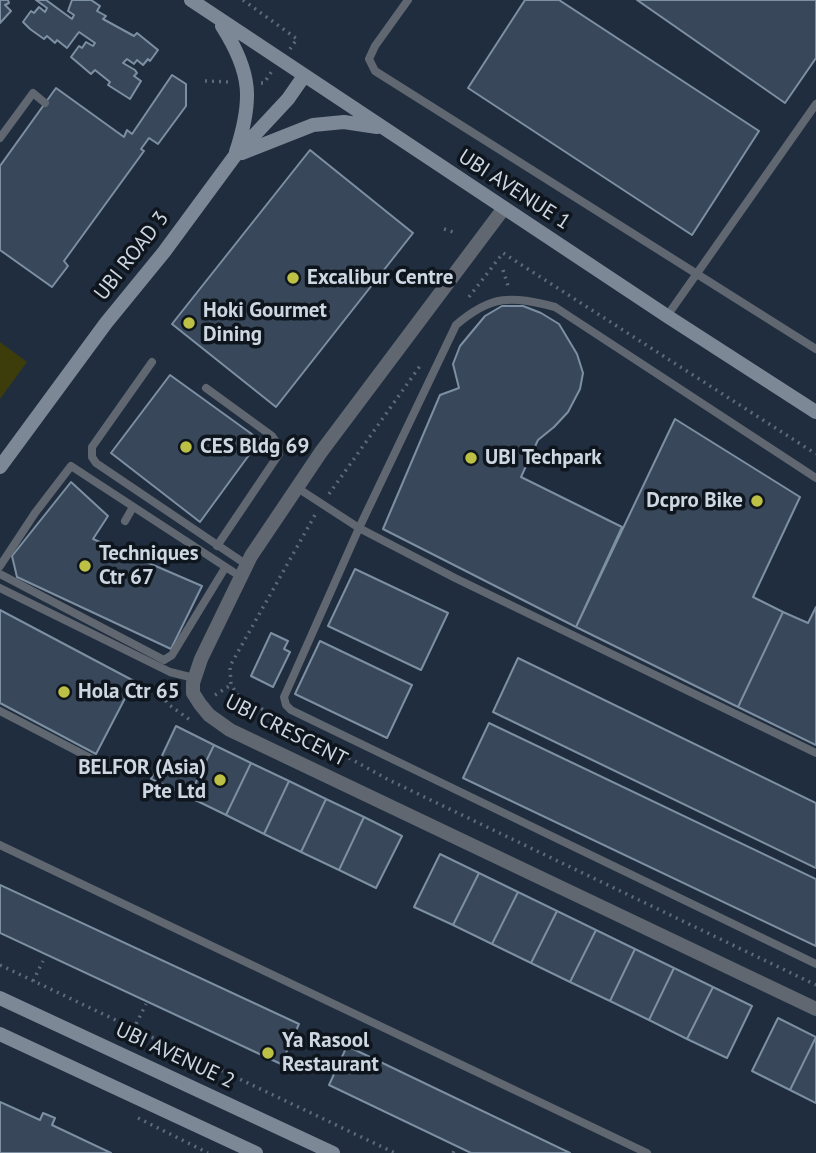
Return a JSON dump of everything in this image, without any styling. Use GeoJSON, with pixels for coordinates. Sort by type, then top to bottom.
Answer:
{"type":"FeatureCollection","features":[{"type":"Feature","properties":{"kind":"street","name":"UBI AVENUE 1"},"geometry":{"type":"LineString","coordinates":[[191,0],[816,412]]}},
{"type":"Feature","properties":{"kind":"street"},"geometry":{"type":"LineString","coordinates":[[218,19],[238,52],[248,83],[245,124],[234,157]]}},
{"type":"Feature","properties":{"kind":"street","name":"UBI ROAD 3"},"geometry":{"type":"LineString","coordinates":[[0,467],[106,323],[164,253],[234,157],[288,99],[304,76]]}},
{"type":"Feature","properties":{"kind":"street"},"geometry":{"type":"LineString","coordinates":[[234,157],[313,125],[344,122],[381,127]]}},
{"type":"Feature","properties":{"kind":"street"},"geometry":{"type":"LineString","coordinates":[[194,678],[244,571],[296,487],[505,208]]}},
{"type":"Feature","properties":{"kind":"street","name":"UBI CRESCENT"},"geometry":{"type":"LineString","coordinates":[[194,678],[193,693],[200,704],[209,715],[230,730],[816,1009]]}},
{"type":"Feature","properties":{"kind":"street","name":"UBI AVENUE 2"},"geometry":{"type":"LineString","coordinates":[[0,998],[333,1153]]}},
{"type":"Feature","properties":{"kind":"street"},"geometry":{"type":"LineString","coordinates":[[0,1034],[256,1153]]}},
{"type":"Feature","properties":{"kind":"lane"},"geometry":{"type":"LineString","coordinates":[[408,0],[375,46],[369,59],[375,71],[816,349]]}},
{"type":"Feature","properties":{"kind":"lane"},"geometry":{"type":"LineString","coordinates":[[0,138],[33,93],[45,103]]}},
{"type":"Feature","properties":{"kind":"lane"},"geometry":{"type":"LineString","coordinates":[[667,316],[816,104]]}},
{"type":"Feature","properties":{"kind":"lane"},"geometry":{"type":"LineString","coordinates":[[816,478],[555,307],[520,298],[492,301],[474,309],[456,324],[359,528],[284,697],[291,710],[816,964]]}},
{"type":"Feature","properties":{"kind":"lane"},"geometry":{"type":"LineString","coordinates":[[152,362],[92,447],[92,457],[96,463],[217,546],[244,571]]}},
{"type":"Feature","properties":{"kind":"lane"},"geometry":{"type":"LineString","coordinates":[[206,388],[272,436],[279,446],[279,454],[217,546]]}},
{"type":"Feature","properties":{"kind":"lane"},"geometry":{"type":"LineString","coordinates":[[0,566],[35,513],[71,466],[225,568],[244,571]]}},
{"type":"Feature","properties":{"kind":"lane"},"geometry":{"type":"LineString","coordinates":[[296,487],[359,528],[454,578],[816,753]]}},
{"type":"Feature","properties":{"kind":"lane"},"geometry":{"type":"LineString","coordinates":[[125,521],[134,507]]}},
{"type":"Feature","properties":{"kind":"lane"},"geometry":{"type":"LineString","coordinates":[[0,574],[164,660],[172,655],[225,568]]}},
{"type":"Feature","properties":{"kind":"lane"},"geometry":{"type":"LineString","coordinates":[[0,588],[170,673],[194,678]]}},
{"type":"Feature","properties":{"kind":"lane"},"geometry":{"type":"LineString","coordinates":[[0,710],[98,762]]}},
{"type":"Feature","properties":{"kind":"lane"},"geometry":{"type":"LineString","coordinates":[[0,845],[648,1153]]}},
{"type":"Feature","properties":{"kind":"path"},"geometry":{"type":"LineString","coordinates":[[243,0],[297,39]]}},
{"type":"Feature","properties":{"kind":"path"},"geometry":{"type":"LineString","coordinates":[[444,229],[456,233]]}},
{"type":"Feature","properties":{"kind":"path"},"geometry":{"type":"LineString","coordinates":[[467,300],[503,253],[816,454]]}},
{"type":"Feature","properties":{"kind":"path"},"geometry":{"type":"LineString","coordinates":[[281,720],[238,695],[231,685],[230,666],[321,504],[426,357]]}},
{"type":"Feature","properties":{"kind":"path"},"geometry":{"type":"LineString","coordinates":[[170,673],[162,694],[168,704],[192,721]]}},
{"type":"Feature","properties":{"kind":"path"},"geometry":{"type":"LineString","coordinates":[[304,733],[387,779],[816,985]]}},
{"type":"Feature","properties":{"kind":"path"},"geometry":{"type":"LineString","coordinates":[[33,981],[43,961]]}},
{"type":"Feature","properties":{"kind":"path"},"geometry":{"type":"LineString","coordinates":[[0,965],[395,1153]]}},
{"type":"Feature","properties":{"kind":"path"},"geometry":{"type":"LineString","coordinates":[[133,1030],[146,1004]]}},
{"type":"Feature","properties":{"kind":"path"},"geometry":{"type":"LineString","coordinates":[[135,1117],[208,1153]]}},
{"type":"Feature","properties":{"kind":"shaded area"},"geometry":{"type":"Polygon","coordinates":[[[0,342],[27,362],[0,399],[0,342]]]}},
{"type":"Feature","properties":{"kind":"building"},"geometry":{"type":"Polygon","coordinates":[[[0,0],[8,0],[9,3],[5,5],[11,11],[0,23],[0,0]]]}},
{"type":"Feature","properties":{"kind":"building"},"geometry":{"type":"Polygon","coordinates":[[[36,0],[46,0],[72,19],[74,15],[68,11],[72,0],[91,0],[100,6],[97,11],[106,16],[103,19],[134,36],[137,33],[158,50],[150,61],[148,59],[143,65],[137,60],[134,64],[127,59],[123,63],[135,70],[137,73],[134,76],[141,81],[130,99],[108,85],[110,82],[95,70],[91,74],[71,57],[79,46],[82,48],[86,42],[93,46],[95,43],[79,32],[67,48],[47,36],[44,39],[23,22],[31,11],[34,13],[39,7],[45,12],[47,8],[36,0]]]}},
{"type":"Feature","properties":{"kind":"building"},"geometry":{"type":"Polygon","coordinates":[[[525,0],[559,0],[759,131],[692,235],[468,88],[525,0]]]}},
{"type":"Feature","properties":{"kind":"building"},"geometry":{"type":"Polygon","coordinates":[[[637,0],[816,0],[816,58],[785,103],[637,0]]]}},
{"type":"Feature","properties":{"kind":"building"},"geometry":{"type":"Polygon","coordinates":[[[172,75],[186,84],[186,106],[158,144],[149,138],[141,149],[144,151],[64,261],[68,266],[52,287],[0,250],[0,166],[56,88],[124,137],[127,130],[132,134],[172,75]]]}},
{"type":"Feature","properties":{"kind":"building","name":"Excalibur Centre"},"geometry":{"type":"Polygon","coordinates":[[[310,150],[413,233],[276,407],[172,324],[310,150]]]}},
{"type":"Feature","properties":{"kind":"building","name":"UBI Techpark"},"geometry":{"type":"Polygon","coordinates":[[[502,306],[523,306],[559,324],[577,354],[583,373],[580,389],[568,412],[538,440],[521,477],[622,527],[576,627],[383,529],[440,395],[459,388],[453,364],[460,346],[485,316],[502,306]]]}},
{"type":"Feature","properties":{"kind":"building","name":"CES Bldg 69"},"geometry":{"type":"Polygon","coordinates":[[[170,375],[260,440],[200,522],[111,453],[170,375]]]}},
{"type":"Feature","properties":{"kind":"building","name":"UBI Techpark"},"geometry":{"type":"Polygon","coordinates":[[[675,419],[800,497],[753,597],[783,612],[738,707],[576,627],[675,419]]]}},
{"type":"Feature","properties":{"kind":"building","name":"Techniques Ctr 67"},"geometry":{"type":"Polygon","coordinates":[[[71,482],[108,516],[93,539],[202,586],[171,649],[17,577],[12,556],[71,482]]]}},
{"type":"Feature","properties":{"kind":"building"},"geometry":{"type":"Polygon","coordinates":[[[355,569],[448,613],[421,670],[328,626],[355,569]]]}},
{"type":"Feature","properties":{"kind":"building"},"geometry":{"type":"Polygon","coordinates":[[[816,607],[816,745],[738,707],[783,612],[808,623],[816,607]]]}},
{"type":"Feature","properties":{"kind":"building","name":"Hola Ctr 65"},"geometry":{"type":"Polygon","coordinates":[[[0,610],[134,681],[96,754],[0,703],[0,610]]]}},
{"type":"Feature","properties":{"kind":"building"},"geometry":{"type":"Polygon","coordinates":[[[271,633],[288,641],[284,649],[290,652],[273,687],[251,676],[271,633]]]}},
{"type":"Feature","properties":{"kind":"building"},"geometry":{"type":"Polygon","coordinates":[[[320,641],[412,685],[387,738],[295,694],[320,641]]]}},
{"type":"Feature","properties":{"kind":"building"},"geometry":{"type":"Polygon","coordinates":[[[518,658],[816,803],[816,868],[493,712],[518,658]]]}},
{"type":"Feature","properties":{"kind":"building"},"geometry":{"type":"Polygon","coordinates":[[[489,723],[816,879],[816,946],[463,778],[489,723]]]}},
{"type":"Feature","properties":{"kind":"building"},"geometry":{"type":"Polygon","coordinates":[[[176,726],[214,745],[189,797],[151,779],[176,726]]]}},
{"type":"Feature","properties":{"kind":"building","name":"BELFOR (Asia) Pte Ltd"},"geometry":{"type":"Polygon","coordinates":[[[214,745],[251,763],[226,815],[189,797],[214,745]]]}},
{"type":"Feature","properties":{"kind":"building"},"geometry":{"type":"Polygon","coordinates":[[[251,763],[289,781],[264,834],[226,815],[251,763]]]}},
{"type":"Feature","properties":{"kind":"building"},"geometry":{"type":"Polygon","coordinates":[[[289,781],[326,799],[301,852],[264,834],[289,781]]]}},
{"type":"Feature","properties":{"kind":"building"},"geometry":{"type":"Polygon","coordinates":[[[326,799],[364,817],[339,870],[301,852],[326,799]]]}},
{"type":"Feature","properties":{"kind":"building"},"geometry":{"type":"Polygon","coordinates":[[[364,817],[402,836],[376,888],[339,870],[364,817]]]}},
{"type":"Feature","properties":{"kind":"building"},"geometry":{"type":"Polygon","coordinates":[[[440,854],[479,873],[453,925],[414,907],[440,854]]]}},
{"type":"Feature","properties":{"kind":"building"},"geometry":{"type":"Polygon","coordinates":[[[479,873],[518,892],[492,944],[453,925],[479,873]]]}},
{"type":"Feature","properties":{"kind":"building"},"geometry":{"type":"Polygon","coordinates":[[[0,885],[299,1024],[281,1064],[0,933],[0,885]]]}},
{"type":"Feature","properties":{"kind":"building"},"geometry":{"type":"Polygon","coordinates":[[[518,892],[557,911],[531,963],[492,944],[518,892]]]}},
{"type":"Feature","properties":{"kind":"building"},"geometry":{"type":"Polygon","coordinates":[[[557,911],[596,930],[570,982],[531,963],[557,911]]]}},
{"type":"Feature","properties":{"kind":"building"},"geometry":{"type":"Polygon","coordinates":[[[596,930],[635,949],[610,1001],[570,982],[596,930]]]}},
{"type":"Feature","properties":{"kind":"building"},"geometry":{"type":"Polygon","coordinates":[[[635,949],[674,968],[649,1020],[610,1001],[635,949]]]}},
{"type":"Feature","properties":{"kind":"building"},"geometry":{"type":"Polygon","coordinates":[[[674,968],[713,987],[687,1039],[649,1020],[674,968]]]}},
{"type":"Feature","properties":{"kind":"building"},"geometry":{"type":"Polygon","coordinates":[[[713,987],[752,1006],[727,1058],[687,1039],[713,987]]]}},
{"type":"Feature","properties":{"kind":"building"},"geometry":{"type":"Polygon","coordinates":[[[778,1018],[816,1037],[790,1090],[752,1071],[778,1018]]]}},
{"type":"Feature","properties":{"kind":"building"},"geometry":{"type":"Polygon","coordinates":[[[816,1037],[816,1103],[790,1090],[816,1037]]]}},
{"type":"Feature","properties":{"kind":"building"},"geometry":{"type":"Polygon","coordinates":[[[347,1046],[570,1153],[471,1153],[329,1085],[347,1046]]]}},
{"type":"Feature","properties":{"kind":"building"},"geometry":{"type":"Polygon","coordinates":[[[0,1102],[40,1120],[43,1113],[55,1118],[52,1125],[111,1153],[0,1153],[0,1102]]]}},
{"type":"Feature","properties":{"kind":"place","name":"Excalibur Centre"},"geometry":{"type":"Point","coordinates":[293,278]}},
{"type":"Feature","properties":{"kind":"place","name":"Hoki Gourmet Dining"},"geometry":{"type":"Point","coordinates":[189,323]}},
{"type":"Feature","properties":{"kind":"place","name":"CES Bldg 69"},"geometry":{"type":"Point","coordinates":[186,447]}},
{"type":"Feature","properties":{"kind":"place","name":"UBI Techpark"},"geometry":{"type":"Point","coordinates":[471,458]}},
{"type":"Feature","properties":{"kind":"place","name":"Dcpro Bike"},"geometry":{"type":"Point","coordinates":[757,501]}},
{"type":"Feature","properties":{"kind":"place","name":"Techniques Ctr 67"},"geometry":{"type":"Point","coordinates":[85,566]}},
{"type":"Feature","properties":{"kind":"place","name":"Hola Ctr 65"},"geometry":{"type":"Point","coordinates":[64,692]}},
{"type":"Feature","properties":{"kind":"place","name":"BELFOR (Asia) Pte Ltd"},"geometry":{"type":"Point","coordinates":[220,780]}},
{"type":"Feature","properties":{"kind":"place","name":"Ya Rasool Restaurant"},"geometry":{"type":"Point","coordinates":[268,1053]}}]}
